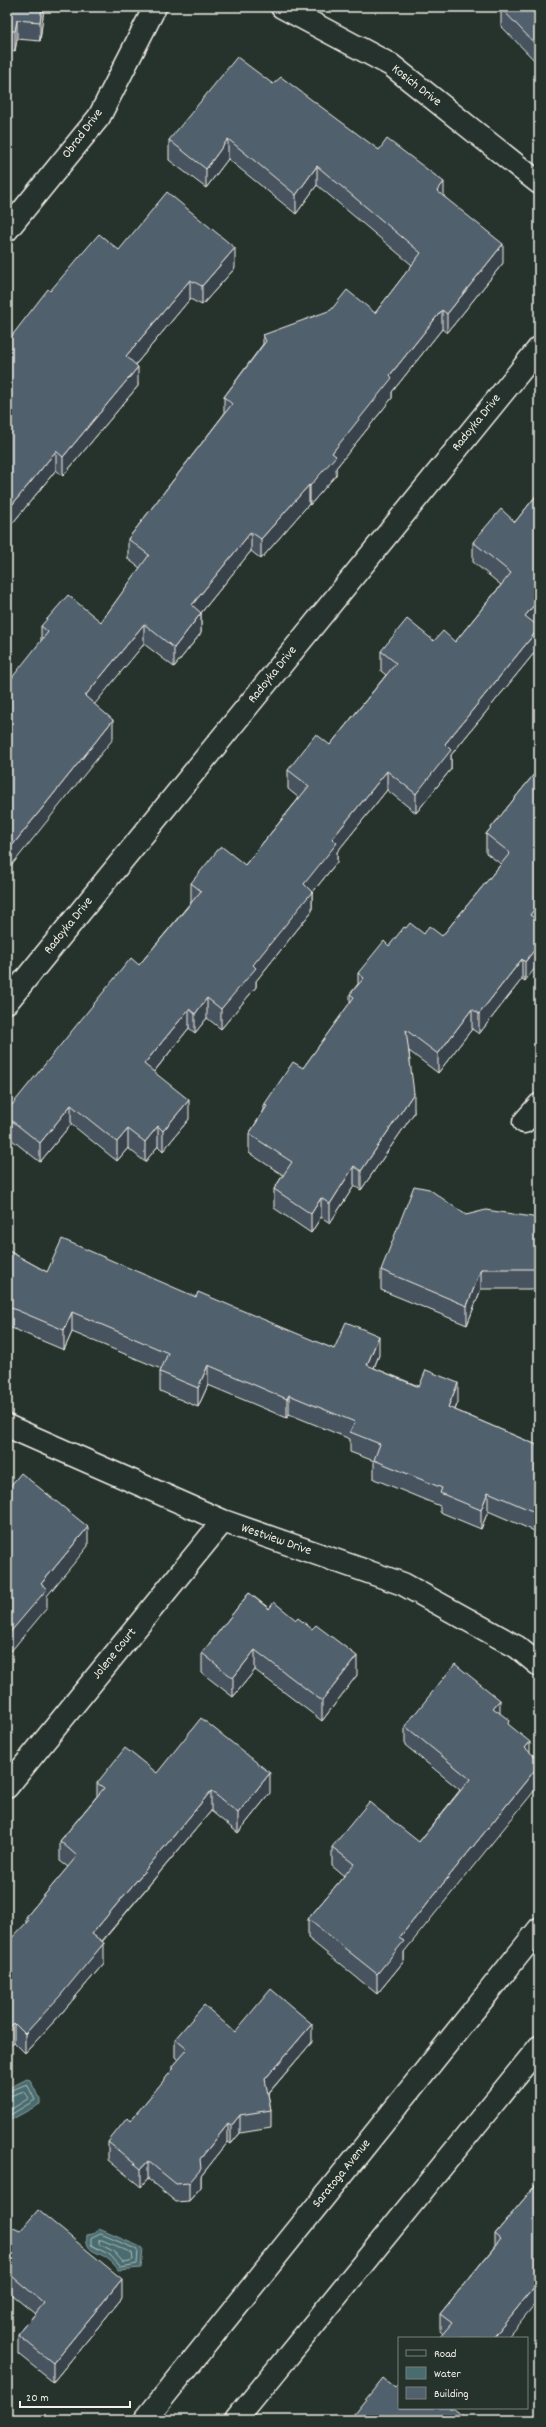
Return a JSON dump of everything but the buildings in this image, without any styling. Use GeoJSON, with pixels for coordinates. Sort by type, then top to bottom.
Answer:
{"type":"FeatureCollection","features":[{"type":"Feature","properties":{"kind":"main road","name":"Obrad Drive"},"geometry":{"type":"LineString","coordinates":[[7,230],[99,118],[155,7]]}},
{"type":"Feature","properties":{"kind":"main road","name":"Kosich Drive"},"geometry":{"type":"LineString","coordinates":[[282,7],[391,65],[539,183]]}},
{"type":"Feature","properties":{"kind":"main road","name":"Radoyka Drive"},"geometry":{"type":"LineString","coordinates":[[7,1002],[539,348]]}},
{"type":"Feature","properties":{"kind":"main road"},"geometry":{"type":"LineString","coordinates":[[524,1122],[539,1105]]}},
{"type":"Feature","properties":{"kind":"main road","name":"Westview Drive"},"geometry":{"type":"LineString","coordinates":[[7,1426],[223,1521],[403,1584],[517,1647],[539,1665]]}},
{"type":"Feature","properties":{"kind":"main road","name":"Jolene Court"},"geometry":{"type":"LineString","coordinates":[[7,1787],[223,1521]]}},
{"type":"Feature","properties":{"kind":"main road","name":"Saratoga Avenue"},"geometry":{"type":"LineString","coordinates":[[145,2420],[539,1929]]}},
{"type":"Feature","properties":{"kind":"main road"},"geometry":{"type":"LineString","coordinates":[[236,2420],[539,2046]]}},
{"type":"Feature","properties":{"kind":"water"},"geometry":{"type":"Polygon","coordinates":[[[27,2079],[30,2080],[40,2100],[40,2104],[7,2122],[7,2089],[27,2079]]]}},
{"type":"Feature","properties":{"kind":"water"},"geometry":{"type":"Polygon","coordinates":[[[99,2229],[143,2248],[141,2268],[119,2270],[104,2256],[92,2250],[88,2245],[87,2235],[93,2234],[99,2229]]]}}]}
